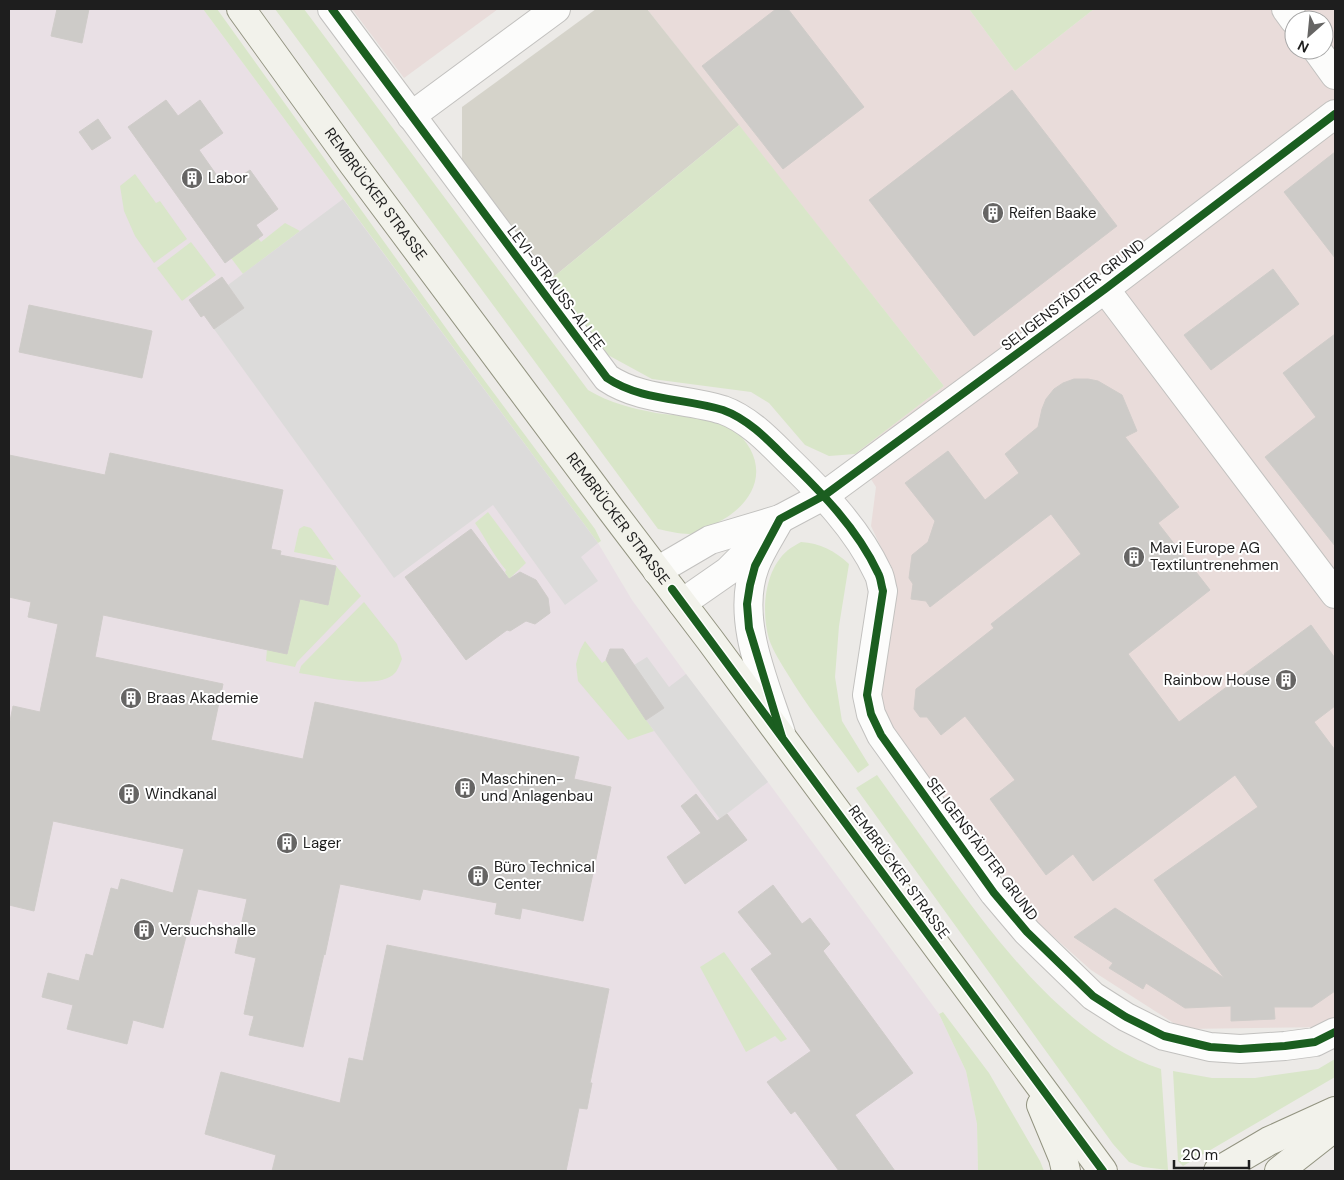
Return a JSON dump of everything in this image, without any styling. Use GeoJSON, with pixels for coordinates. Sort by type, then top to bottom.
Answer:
{"type":"FeatureCollection","features":[{"type":"Feature","properties":{"kind":"main road","name":"REMBRÜCKER STRASSE"},"geometry":{"type":"LineString","coordinates":[[241,9],[353,164],[782,737],[1103,1171]]}},
{"type":"Feature","properties":{"kind":"main road"},"geometry":{"type":"LineString","coordinates":[[1016,1054],[1042,1108],[1063,1158],[1066,1171]]}},
{"type":"Feature","properties":{"kind":"main road"},"geometry":{"type":"LineString","coordinates":[[1218,1171],[1269,1141],[1335,1111]]}},
{"type":"Feature","properties":{"kind":"main road"},"geometry":{"type":"LineString","coordinates":[[1279,1171],[1335,1127]]}},
{"type":"Feature","properties":{"kind":"street","name":"LEVI-STRAUSS-ALLEE"},"geometry":{"type":"LineString","coordinates":[[332,9],[607,378],[620,387],[640,393],[700,404],[725,411],[743,420],[763,435],[825,495]]}},
{"type":"Feature","properties":{"kind":"street"},"geometry":{"type":"LineString","coordinates":[[411,116],[556,9]]}},
{"type":"Feature","properties":{"kind":"street"},"geometry":{"type":"LineString","coordinates":[[1324,60],[1335,75]]}},
{"type":"Feature","properties":{"kind":"street","name":"SELIGENSTÄDTER GRUND"},"geometry":{"type":"LineString","coordinates":[[658,571],[710,540],[780,519],[825,495],[1105,289],[1335,114]]}},
{"type":"Feature","properties":{"kind":"street","name":"SELIGENSTÄDTER GRUND"},"geometry":{"type":"LineString","coordinates":[[1105,289],[1335,594]]}},
{"type":"Feature","properties":{"kind":"street","name":"SELIGENSTÄDTER GRUND"},"geometry":{"type":"LineString","coordinates":[[825,495],[860,542],[880,575],[883,591],[868,695],[871,714],[881,735],[994,893],[1026,932],[1093,996],[1126,1017],[1164,1036],[1210,1048],[1240,1049],[1315,1042],[1335,1032]]}},
{"type":"Feature","properties":{"kind":"street"},"geometry":{"type":"LineString","coordinates":[[682,603],[728,571],[780,519]]}},
{"type":"Feature","properties":{"kind":"street"},"geometry":{"type":"LineString","coordinates":[[780,519],[755,566],[747,604],[749,628],[782,737]]}},
{"type":"Feature","properties":{"kind":"shaded area"},"geometry":{"type":"Polygon","coordinates":[[[9,9],[203,9],[598,543],[632,600],[686,674],[939,1014],[966,1071],[977,1124],[978,1171],[9,1171],[9,9]]]}},
{"type":"Feature","properties":{"kind":"shaded area"},"geometry":{"type":"Polygon","coordinates":[[[352,9],[498,9],[404,78],[352,9]]]}},
{"type":"Feature","properties":{"kind":"shaded area"},"geometry":{"type":"Polygon","coordinates":[[[596,9],[647,9],[739,125],[551,279],[462,162],[462,107],[596,9]]]}},
{"type":"Feature","properties":{"kind":"shaded area"},"geometry":{"type":"Polygon","coordinates":[[[647,9],[969,9],[1015,71],[1094,9],[1335,9],[1335,1025],[1333,1027],[1183,1029],[1091,970],[1037,922],[890,725],[879,695],[894,595],[893,573],[871,526],[876,487],[855,454],[944,386],[647,9]]]}},
{"type":"Feature","properties":{"kind":"shaded area"},"geometry":{"type":"Polygon","coordinates":[[[343,199],[598,543],[581,557],[598,581],[565,605],[493,505],[394,578],[214,329],[244,308],[228,285],[343,199]]]}},
{"type":"Feature","properties":{"kind":"shaded area"},"geometry":{"type":"Polygon","coordinates":[[[647,657],[669,687],[686,674],[768,782],[720,819],[646,720],[663,708],[634,665],[647,657]]]}},
{"type":"Feature","properties":{"kind":"green space"},"geometry":{"type":"Polygon","coordinates":[[[203,9],[217,9],[461,349],[595,529],[601,541],[598,543],[203,9]]]}},
{"type":"Feature","properties":{"kind":"green space"},"geometry":{"type":"Polygon","coordinates":[[[275,9],[304,9],[588,390],[613,402],[638,409],[716,421],[731,427],[744,440],[752,453],[756,466],[756,479],[751,492],[732,514],[696,533],[681,534],[658,529],[275,9]]]}},
{"type":"Feature","properties":{"kind":"green space"},"geometry":{"type":"Polygon","coordinates":[[[969,9],[1094,9],[1015,71],[969,9]]]}},
{"type":"Feature","properties":{"kind":"green space"},"geometry":{"type":"Polygon","coordinates":[[[739,125],[944,386],[855,454],[829,456],[805,445],[769,403],[751,392],[652,379],[608,355],[551,279],[739,125]]]}},
{"type":"Feature","properties":{"kind":"green space"},"geometry":{"type":"Polygon","coordinates":[[[135,174],[156,203],[160,201],[187,239],[154,263],[135,236],[124,211],[120,186],[135,174]]]}},
{"type":"Feature","properties":{"kind":"green space"},"geometry":{"type":"Polygon","coordinates":[[[285,223],[300,231],[243,274],[231,258],[258,238],[261,242],[285,223]]]}},
{"type":"Feature","properties":{"kind":"green space"},"geometry":{"type":"Polygon","coordinates":[[[191,242],[216,275],[182,301],[157,268],[191,242]]]}},
{"type":"Feature","properties":{"kind":"green space"},"geometry":{"type":"Polygon","coordinates":[[[488,512],[526,563],[509,579],[505,572],[506,570],[475,523],[488,512]]]}},
{"type":"Feature","properties":{"kind":"green space"},"geometry":{"type":"Polygon","coordinates":[[[304,526],[311,528],[334,560],[294,552],[299,529],[304,526]]]}},
{"type":"Feature","properties":{"kind":"green space"},"geometry":{"type":"Polygon","coordinates":[[[801,542],[827,548],[849,564],[839,626],[835,677],[842,721],[869,765],[858,773],[795,686],[777,657],[769,639],[765,604],[769,580],[780,558],[788,550],[801,542]]]}},
{"type":"Feature","properties":{"kind":"green space"},"geometry":{"type":"Polygon","coordinates":[[[336,566],[361,596],[297,662],[295,667],[266,661],[267,649],[287,653],[300,599],[328,604],[336,566]]]}},
{"type":"Feature","properties":{"kind":"green space"},"geometry":{"type":"Polygon","coordinates":[[[364,602],[397,644],[402,659],[395,673],[387,678],[363,682],[299,673],[301,666],[364,602]]]}},
{"type":"Feature","properties":{"kind":"green space"},"geometry":{"type":"Polygon","coordinates":[[[585,641],[602,663],[606,660],[654,731],[628,740],[578,681],[576,664],[585,641]]]}},
{"type":"Feature","properties":{"kind":"green space"},"geometry":{"type":"Polygon","coordinates":[[[877,775],[989,929],[1040,986],[1067,1013],[1097,1036],[1128,1055],[1161,1069],[1168,1170],[1143,1167],[1129,1162],[1113,1144],[856,788],[877,775]]]}},
{"type":"Feature","properties":{"kind":"green space"},"geometry":{"type":"Polygon","coordinates":[[[724,952],[787,1039],[781,1042],[775,1036],[746,1052],[700,967],[724,952]]]}},
{"type":"Feature","properties":{"kind":"green space"},"geometry":{"type":"Polygon","coordinates":[[[943,1012],[989,1073],[1044,1171],[978,1171],[977,1124],[966,1071],[939,1014],[943,1012]]]}},
{"type":"Feature","properties":{"kind":"green space"},"geometry":{"type":"Polygon","coordinates":[[[1335,1059],[1335,1077],[1183,1166],[1178,1161],[1173,1071],[1212,1078],[1255,1078],[1318,1069],[1335,1059]]]}},
{"type":"Feature","properties":{"kind":"building"},"geometry":{"type":"Polygon","coordinates":[[[57,9],[89,9],[82,43],[51,36],[57,9]]]}},
{"type":"Feature","properties":{"kind":"building"},"geometry":{"type":"Polygon","coordinates":[[[776,9],[788,9],[864,107],[783,169],[702,66],[776,9]]]}},
{"type":"Feature","properties":{"kind":"building","name":"Reifen Baake"},"geometry":{"type":"Polygon","coordinates":[[[1012,90],[1117,226],[974,336],[869,200],[1012,90]]]}},
{"type":"Feature","properties":{"kind":"building","name":"Labor"},"geometry":{"type":"Polygon","coordinates":[[[166,100],[178,116],[200,100],[223,133],[199,150],[225,187],[250,170],[278,209],[256,225],[263,235],[225,263],[128,127],[166,100]]]}},
{"type":"Feature","properties":{"kind":"building"},"geometry":{"type":"Polygon","coordinates":[[[98,119],[111,138],[92,150],[79,132],[98,119]]]}},
{"type":"Feature","properties":{"kind":"building"},"geometry":{"type":"Polygon","coordinates":[[[1335,152],[1335,258],[1284,192],[1335,152]]]}},
{"type":"Feature","properties":{"kind":"building"},"geometry":{"type":"Polygon","coordinates":[[[1273,269],[1299,304],[1211,370],[1184,335],[1273,269]]]}},
{"type":"Feature","properties":{"kind":"building"},"geometry":{"type":"Polygon","coordinates":[[[222,277],[244,308],[214,329],[204,315],[201,317],[189,300],[222,277]]]}},
{"type":"Feature","properties":{"kind":"building"},"geometry":{"type":"Polygon","coordinates":[[[29,305],[152,331],[142,378],[19,352],[29,305]]]}},
{"type":"Feature","properties":{"kind":"building"},"geometry":{"type":"Polygon","coordinates":[[[1335,334],[1335,546],[1265,457],[1316,417],[1283,373],[1335,334]]]}},
{"type":"Feature","properties":{"kind":"building"},"geometry":{"type":"Polygon","coordinates":[[[1074,379],[1098,381],[1122,395],[1137,431],[1125,437],[1179,507],[1158,523],[1210,590],[1128,654],[1179,722],[1311,625],[1335,658],[1335,706],[1314,722],[1335,750],[1335,991],[1312,1007],[1274,1007],[1275,1019],[1231,1021],[1231,1006],[1185,1008],[1146,983],[1143,989],[1109,968],[1113,963],[1074,937],[1115,908],[1224,978],[1154,880],[1258,807],[1235,775],[1093,881],[1073,854],[1046,875],[990,799],[1015,780],[965,716],[941,735],[927,717],[920,717],[914,709],[916,689],[994,628],[991,624],[1081,554],[1051,514],[930,607],[926,601],[911,599],[913,584],[909,578],[912,555],[928,542],[935,521],[905,483],[948,451],[985,500],[1019,473],[1005,454],[1038,427],[1046,399],[1054,389],[1074,379]]]}},
{"type":"Feature","properties":{"kind":"building"},"geometry":{"type":"Polygon","coordinates":[[[110,453],[283,490],[271,549],[281,551],[280,555],[336,566],[328,605],[300,599],[287,654],[103,615],[95,657],[223,684],[211,740],[303,759],[315,702],[579,757],[574,779],[611,787],[583,921],[522,908],[520,919],[495,914],[497,903],[423,889],[420,900],[340,884],[303,1047],[249,1035],[254,1016],[244,1014],[256,958],[235,953],[247,899],[198,889],[163,1028],[133,1020],[127,1044],[67,1029],[73,1005],[42,997],[48,973],[79,981],[86,954],[93,956],[111,888],[118,890],[121,879],[173,893],[184,849],[53,821],[34,911],[9,905],[9,726],[13,706],[40,712],[58,624],[28,617],[31,602],[9,597],[9,455],[105,475],[110,453]]]}},
{"type":"Feature","properties":{"kind":"building"},"geometry":{"type":"Polygon","coordinates":[[[471,529],[509,579],[520,572],[536,580],[548,598],[550,613],[535,624],[526,621],[510,631],[507,630],[466,660],[405,577],[471,529]]]}},
{"type":"Feature","properties":{"kind":"building"},"geometry":{"type":"Polygon","coordinates":[[[610,649],[623,649],[664,708],[646,720],[606,660],[610,649]]]}},
{"type":"Feature","properties":{"kind":"building"},"geometry":{"type":"Polygon","coordinates":[[[696,794],[717,821],[727,814],[747,840],[685,884],[667,857],[701,833],[681,806],[696,794]]]}},
{"type":"Feature","properties":{"kind":"building"},"geometry":{"type":"Polygon","coordinates":[[[773,885],[802,924],[810,918],[830,944],[823,951],[913,1073],[855,1115],[895,1171],[839,1171],[795,1111],[791,1114],[767,1082],[811,1051],[751,969],[772,954],[738,912],[773,885]]]}},
{"type":"Feature","properties":{"kind":"building"},"geometry":{"type":"Polygon","coordinates":[[[387,945],[609,989],[590,1083],[592,1083],[587,1109],[579,1108],[566,1171],[272,1171],[276,1155],[205,1134],[221,1072],[340,1103],[349,1058],[363,1061],[387,945]]]}},
{"type":"Feature","properties":{"kind":"cycle path"},"geometry":{"type":"LineString","coordinates":[[332,9],[607,378],[634,391],[708,406],[723,410],[741,419],[765,437],[825,497],[849,526],[860,541],[879,575],[883,591],[867,695],[871,714],[881,735],[994,893],[1027,932],[1093,996],[1126,1017],[1164,1036],[1210,1047],[1240,1049],[1315,1042],[1335,1032]]}},
{"type":"Feature","properties":{"kind":"cycle path"},"geometry":{"type":"LineString","coordinates":[[782,737],[749,628],[747,604],[755,566],[780,519],[825,495],[1105,289],[1335,114]]}},
{"type":"Feature","properties":{"kind":"cycle path"},"geometry":{"type":"LineString","coordinates":[[672,589],[1103,1171]]}},
{"type":"Feature","properties":{"kind":"place","name":"Labor"},"geometry":{"type":"Point","coordinates":[192,178]}},
{"type":"Feature","properties":{"kind":"place","name":"Reifen Baake"},"geometry":{"type":"Point","coordinates":[993,213]}},
{"type":"Feature","properties":{"kind":"place","name":"Mavi Europe AG Textiluntrenehmen"},"geometry":{"type":"Point","coordinates":[1134,557]}},
{"type":"Feature","properties":{"kind":"place","name":"Rainbow House"},"geometry":{"type":"Point","coordinates":[1286,680]}},
{"type":"Feature","properties":{"kind":"place","name":"Braas Akademie"},"geometry":{"type":"Point","coordinates":[131,698]}},
{"type":"Feature","properties":{"kind":"place","name":"Maschinen- und Anlagenbau"},"geometry":{"type":"Point","coordinates":[465,788]}},
{"type":"Feature","properties":{"kind":"place","name":"Windkanal"},"geometry":{"type":"Point","coordinates":[129,794]}},
{"type":"Feature","properties":{"kind":"place","name":"Lager"},"geometry":{"type":"Point","coordinates":[287,843]}},
{"type":"Feature","properties":{"kind":"place","name":"Büro Technical Center"},"geometry":{"type":"Point","coordinates":[478,876]}},
{"type":"Feature","properties":{"kind":"place","name":"Versuchshalle"},"geometry":{"type":"Point","coordinates":[144,930]}}]}
